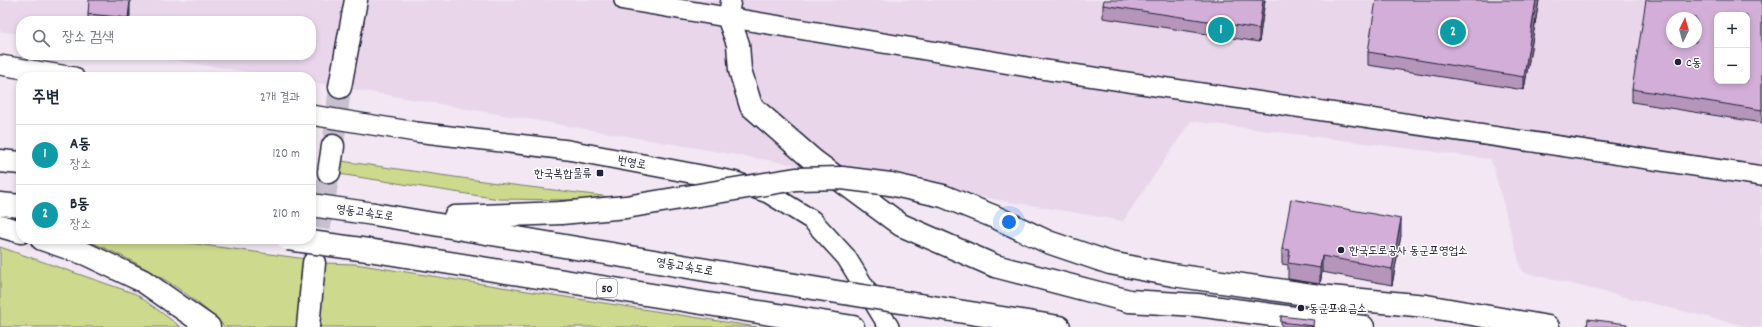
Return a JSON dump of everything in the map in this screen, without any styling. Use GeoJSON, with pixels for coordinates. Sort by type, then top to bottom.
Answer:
{"type":"FeatureCollection","features":[{"type":"Feature","properties":{"kind":"highway"},"geometry":{"type":"LineString","coordinates":[[340,87],[356,0]]}},
{"type":"Feature","properties":{"kind":"highway"},"geometry":{"type":"LineString","coordinates":[[730,9],[738,44],[740,70],[751,106],[813,160],[901,225],[995,266],[1129,301],[1198,305],[1363,327]]}},
{"type":"Feature","properties":{"kind":"highway"},"geometry":{"type":"LineString","coordinates":[[329,172],[333,146]]}},
{"type":"Feature","properties":{"kind":"highway"},"geometry":{"type":"LineString","coordinates":[[0,161],[16,163]]}},
{"type":"Feature","properties":{"kind":"highway"},"geometry":{"type":"LineString","coordinates":[[400,217],[561,213],[626,207],[796,179],[842,178],[890,184],[943,196],[995,217],[1048,242],[1110,263],[1174,275],[1319,296],[1426,306],[1548,327]]}},
{"type":"Feature","properties":{"kind":"highway"},"geometry":{"type":"LineString","coordinates":[[0,204],[16,206]]}},
{"type":"Feature","properties":{"kind":"highway","name":"영동고속도로"},"geometry":{"type":"LineString","coordinates":[[316,206],[400,217],[831,291],[1059,327]]}},
{"type":"Feature","properties":{"kind":"highway"},"geometry":{"type":"LineString","coordinates":[[0,226],[16,231]]}},
{"type":"Feature","properties":{"kind":"highway","name":"50"},"geometry":{"type":"LineString","coordinates":[[316,243],[850,327]]}},
{"type":"Feature","properties":{"kind":"highway"},"geometry":{"type":"LineString","coordinates":[[57,244],[86,254],[143,281],[209,327]]}},
{"type":"Feature","properties":{"kind":"highway"},"geometry":{"type":"LineString","coordinates":[[308,327],[314,263]]}},
{"type":"Feature","properties":{"kind":"street"},"geometry":{"type":"LineString","coordinates":[[624,0],[730,9],[1048,71],[1762,176]]}},
{"type":"Feature","properties":{"kind":"street"},"geometry":{"type":"LineString","coordinates":[[0,65],[43,72]]}},
{"type":"Feature","properties":{"kind":"street","name":"번영로"},"geometry":{"type":"LineString","coordinates":[[316,116],[416,132],[568,150],[733,181],[768,193],[812,220],[846,257],[889,327]]}},
{"type":"Feature","properties":{"kind":"shaded area"},"geometry":{"type":"Polygon","coordinates":[[[0,0],[1762,0],[1762,327],[1749,327],[1522,272],[1491,159],[1191,121],[1123,221],[316,83],[316,72],[248,72],[173,60],[316,60],[316,16],[16,16],[16,33],[0,31],[0,0]]]}},
{"type":"Feature","properties":{"kind":"green space"},"geometry":{"type":"Polygon","coordinates":[[[341,161],[497,183],[627,199],[499,199],[339,174],[341,161]]]}},
{"type":"Feature","properties":{"kind":"green space"},"geometry":{"type":"Polygon","coordinates":[[[95,244],[196,244],[306,259],[300,327],[225,327],[210,313],[176,287],[140,265],[95,244]]]}},
{"type":"Feature","properties":{"kind":"green space"},"geometry":{"type":"Polygon","coordinates":[[[0,247],[136,294],[181,327],[0,327],[0,247]]]}},
{"type":"Feature","properties":{"kind":"green space"},"geometry":{"type":"Polygon","coordinates":[[[323,263],[355,264],[757,327],[316,327],[323,263]]]}},
{"type":"Feature","properties":{"kind":"building"},"geometry":{"type":"Polygon","coordinates":[[[89,0],[130,1],[128,16],[88,14],[89,0]]]}},
{"type":"Feature","properties":{"kind":"building"},"geometry":{"type":"Polygon","coordinates":[[[1104,0],[1263,0],[1259,29],[1103,5],[1104,0]]]}},
{"type":"Feature","properties":{"kind":"building"},"geometry":{"type":"Polygon","coordinates":[[[1376,0],[1536,0],[1524,77],[1368,52],[1376,0]]]}},
{"type":"Feature","properties":{"kind":"building","name":"C동"},"geometry":{"type":"Polygon","coordinates":[[[1646,0],[1762,0],[1762,110],[1632,89],[1646,0]]]}},
{"type":"Feature","properties":{"kind":"building","name":"한국도로공사 동군포영업소"},"geometry":{"type":"Polygon","coordinates":[[[1291,199],[1401,219],[1392,269],[1322,256],[1320,268],[1288,263],[1290,250],[1282,249],[1291,199]]]}},
{"type":"Feature","properties":{"kind":"building"},"geometry":{"type":"Polygon","coordinates":[[[1281,316],[1314,320],[1313,326],[1281,322],[1281,316]]]}},
{"type":"Feature","properties":{"kind":"building"},"geometry":{"type":"Polygon","coordinates":[[[1588,319],[1627,324],[1627,327],[1587,327],[1588,319]]]}},
{"type":"Feature","properties":{"kind":"tunnel"},"geometry":{"type":"LineString","coordinates":[[333,146],[340,87]]}},
{"type":"Feature","properties":{"kind":"tunnel"},"geometry":{"type":"LineString","coordinates":[[314,261],[329,172]]}},
{"type":"Feature","properties":{"kind":"place","name":"A동"},"geometry":{"type":"Point","coordinates":[1221,30]}},
{"type":"Feature","properties":{"kind":"place","name":"B동"},"geometry":{"type":"Point","coordinates":[1453,32]}},
{"type":"Feature","properties":{"kind":"place","name":"C동"},"geometry":{"type":"Point","coordinates":[1678,62]}},
{"type":"Feature","properties":{"kind":"place","name":"한국복합물류"},"geometry":{"type":"Point","coordinates":[600,173]}},
{"type":"Feature","properties":{"kind":"place","name":"한국도로공사 동군포영업소"},"geometry":{"type":"Point","coordinates":[1341,250]}},
{"type":"Feature","properties":{"kind":"place","name":"동군포요금소"},"geometry":{"type":"Point","coordinates":[1301,308]}}]}
